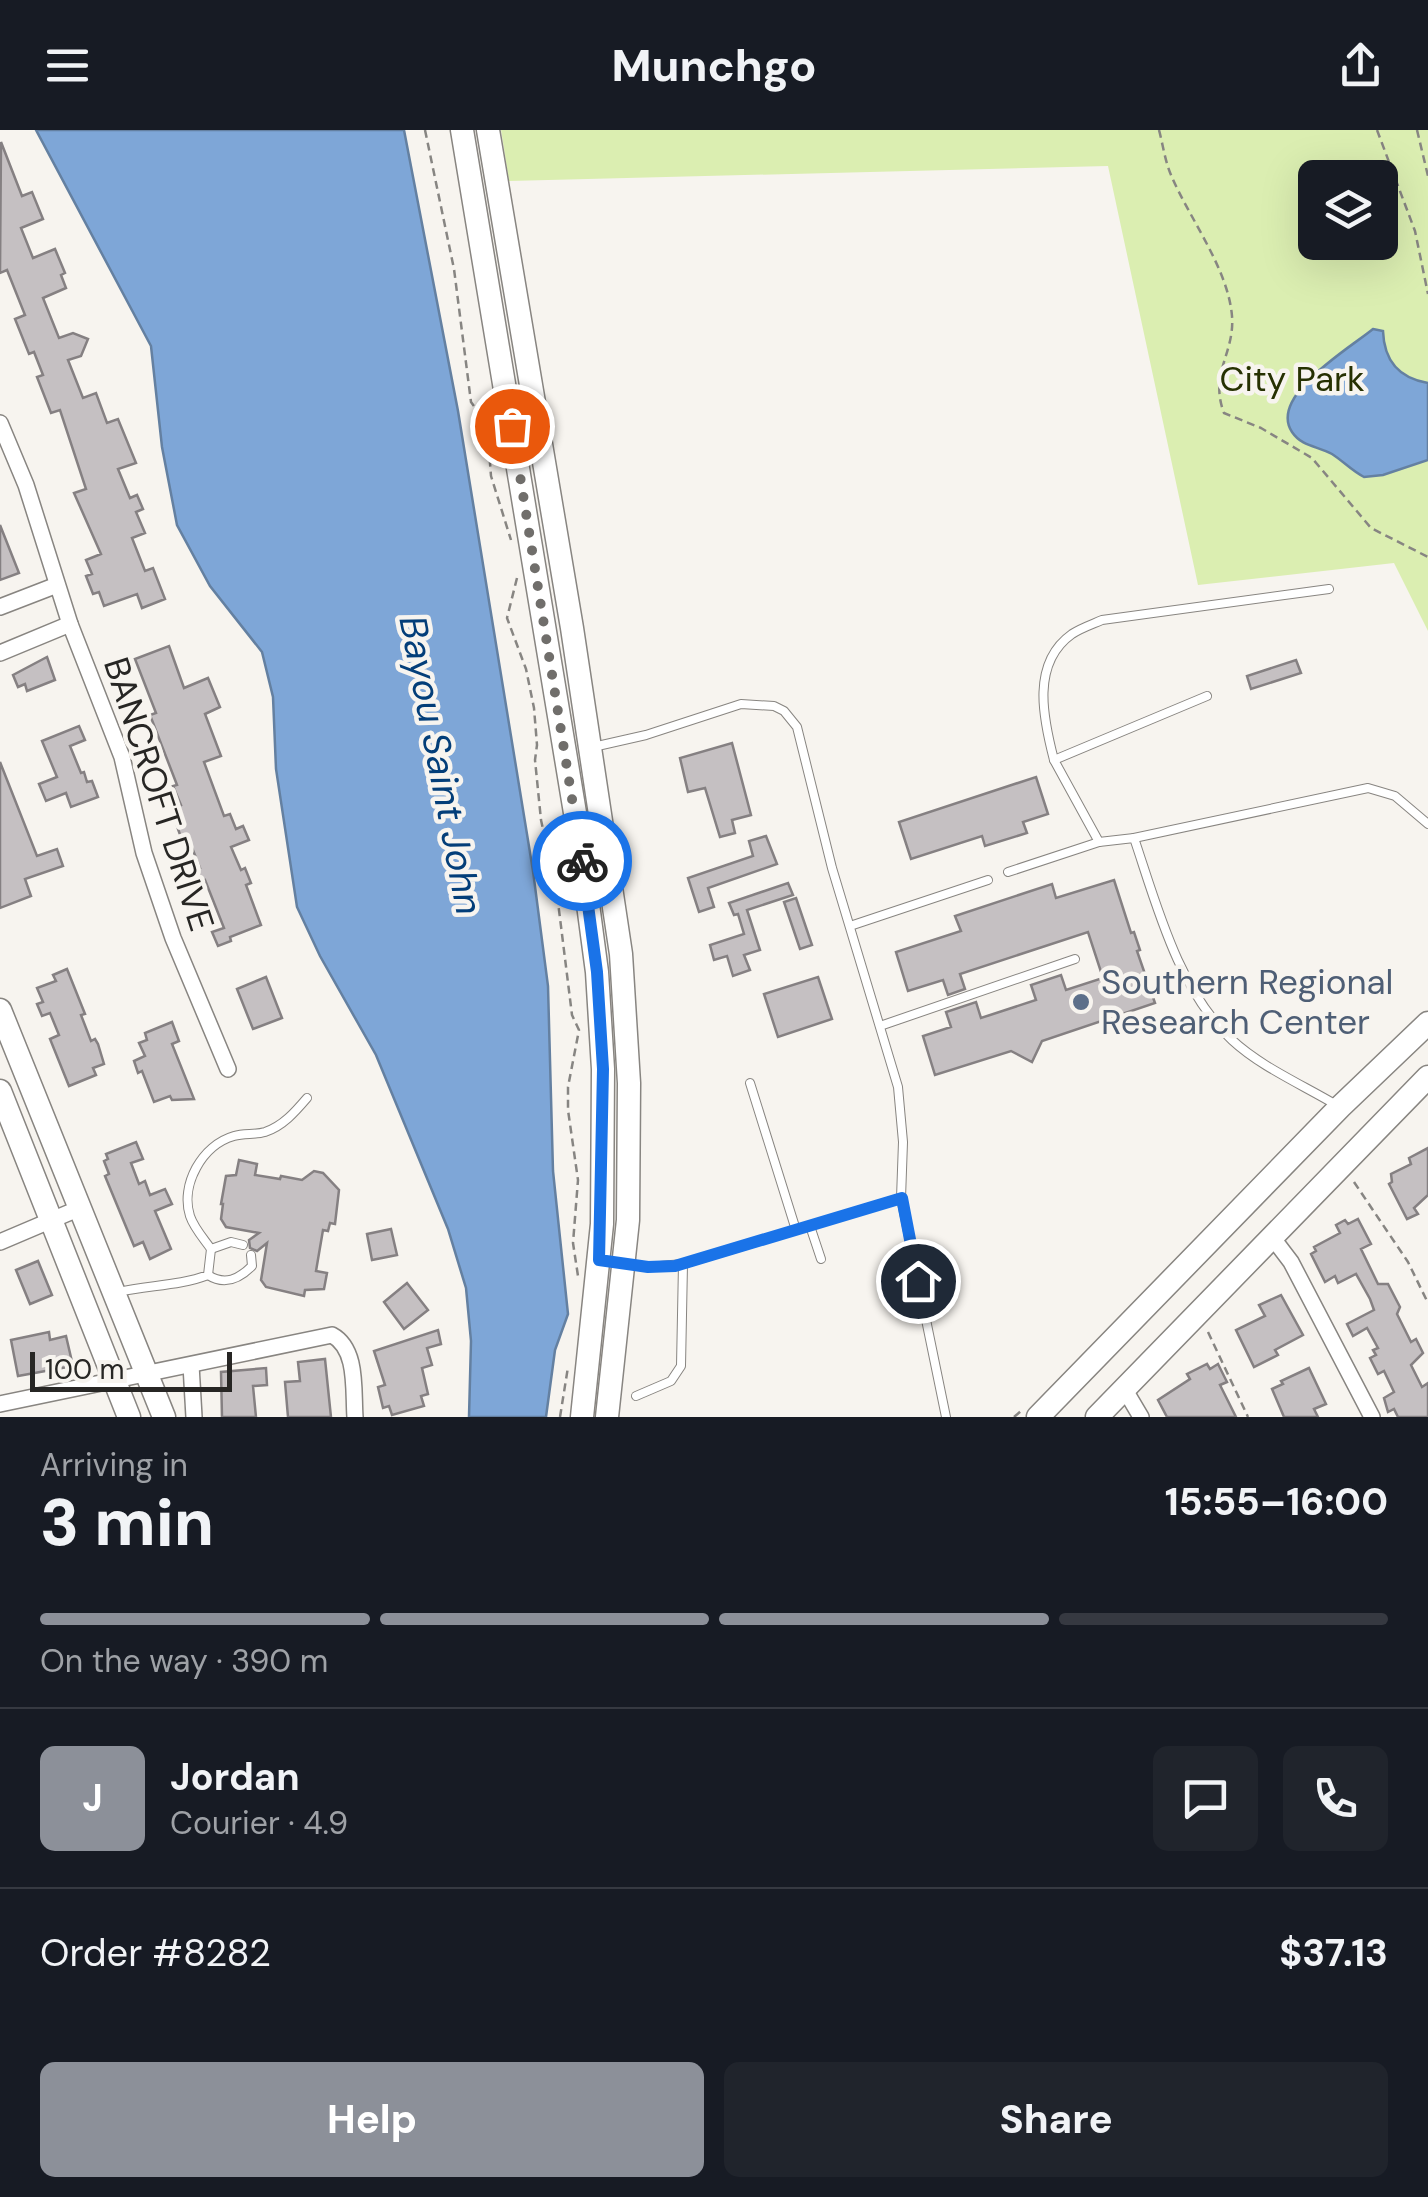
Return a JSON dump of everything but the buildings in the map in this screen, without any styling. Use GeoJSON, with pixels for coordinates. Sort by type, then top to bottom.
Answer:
{"type":"FeatureCollection","features":[{"type":"Feature","properties":{"kind":"street"},"geometry":{"type":"LineString","coordinates":[[462,130],[576,819],[597,972],[603,1069],[599,1260],[582,1417]]}},
{"type":"Feature","properties":{"kind":"street"},"geometry":{"type":"LineString","coordinates":[[488,130],[621,954],[629,1083],[626,1263],[608,1407],[585,1391]]}},
{"type":"Feature","properties":{"kind":"street","name":"BANCROFT DRIVE"},"geometry":{"type":"LineString","coordinates":[[0,423],[30,500],[70,624],[122,757],[144,853],[173,938],[228,1069]]}},
{"type":"Feature","properties":{"kind":"street"},"geometry":{"type":"LineString","coordinates":[[0,608],[58,586]]}},
{"type":"Feature","properties":{"kind":"street"},"geometry":{"type":"LineString","coordinates":[[0,653],[70,624]]}},
{"type":"Feature","properties":{"kind":"street"},"geometry":{"type":"LineString","coordinates":[[0,1010],[164,1417]]}},
{"type":"Feature","properties":{"kind":"street"},"geometry":{"type":"LineString","coordinates":[[1038,1417],[1340,1107],[1428,1023]]}},
{"type":"Feature","properties":{"kind":"street"},"geometry":{"type":"LineString","coordinates":[[1097,1417],[1342,1164],[1427,1082]]}},
{"type":"Feature","properties":{"kind":"street"},"geometry":{"type":"LineString","coordinates":[[0,1091],[129,1417]]}},
{"type":"Feature","properties":{"kind":"street"},"geometry":{"type":"LineString","coordinates":[[1340,1107],[1368,1138]]}},
{"type":"Feature","properties":{"kind":"street"},"geometry":{"type":"LineString","coordinates":[[0,1242],[80,1208]]}},
{"type":"Feature","properties":{"kind":"street"},"geometry":{"type":"LineString","coordinates":[[1272,1237],[1290,1262],[1372,1417]]}},
{"type":"Feature","properties":{"kind":"street"},"geometry":{"type":"LineString","coordinates":[[599,1260],[626,1263]]}},
{"type":"Feature","properties":{"kind":"street"},"geometry":{"type":"LineString","coordinates":[[1173,1280],[1202,1308]]}},
{"type":"Feature","properties":{"kind":"street"},"geometry":{"type":"LineString","coordinates":[[84,1303],[114,1292]]}},
{"type":"Feature","properties":{"kind":"street"},"geometry":{"type":"LineString","coordinates":[[0,1404],[332,1335],[344,1342],[350,1354],[356,1417]]}},
{"type":"Feature","properties":{"kind":"street"},"geometry":{"type":"LineString","coordinates":[[191,1366],[194,1417]]}},
{"type":"Feature","properties":{"kind":"street"},"geometry":{"type":"LineString","coordinates":[[1125,1390],[1140,1417]]}},
{"type":"Feature","properties":{"kind":"lane"},"geometry":{"type":"LineString","coordinates":[[1099,842],[1054,760],[1043,720],[1046,667],[1071,634],[1102,620],[1329,588]]}},
{"type":"Feature","properties":{"kind":"lane"},"geometry":{"type":"LineString","coordinates":[[1054,760],[1208,696]]}},
{"type":"Feature","properties":{"kind":"lane"},"geometry":{"type":"LineString","coordinates":[[590,747],[646,735],[741,704],[774,706],[784,711],[797,727],[898,1088],[902,1198],[946,1417]]}},
{"type":"Feature","properties":{"kind":"lane"},"geometry":{"type":"LineString","coordinates":[[1008,872],[1099,842],[1368,788],[1396,796],[1428,824]]}},
{"type":"Feature","properties":{"kind":"lane"},"geometry":{"type":"LineString","coordinates":[[1134,838],[1160,916],[1205,1010],[1233,1041],[1340,1107]]}},
{"type":"Feature","properties":{"kind":"lane"},"geometry":{"type":"LineString","coordinates":[[850,926],[988,880]]}},
{"type":"Feature","properties":{"kind":"lane"},"geometry":{"type":"LineString","coordinates":[[880,1026],[1075,959]]}},
{"type":"Feature","properties":{"kind":"lane"},"geometry":{"type":"LineString","coordinates":[[750,1082],[796,1230]]}},
{"type":"Feature","properties":{"kind":"lane"},"geometry":{"type":"LineString","coordinates":[[208,1276],[211,1248],[191,1220],[187,1203],[201,1158],[231,1136],[265,1132],[288,1120],[307,1098]]}},
{"type":"Feature","properties":{"kind":"lane"},"geometry":{"type":"LineString","coordinates":[[626,1263],[648,1267],[682,1264],[902,1198]]}},
{"type":"Feature","properties":{"kind":"lane"},"geometry":{"type":"LineString","coordinates":[[810,1226],[820,1259]]}},
{"type":"Feature","properties":{"kind":"lane"},"geometry":{"type":"LineString","coordinates":[[211,1248],[231,1242],[243,1244]]}},
{"type":"Feature","properties":{"kind":"lane"},"geometry":{"type":"LineString","coordinates":[[208,1276],[216,1281],[242,1276],[252,1266],[251,1255]]}},
{"type":"Feature","properties":{"kind":"lane"},"geometry":{"type":"LineString","coordinates":[[636,1396],[670,1381],[681,1366],[682,1264]]}},
{"type":"Feature","properties":{"kind":"lane"},"geometry":{"type":"LineString","coordinates":[[114,1292],[154,1284],[183,1285],[208,1276]]}},
{"type":"Feature","properties":{"kind":"path"},"geometry":{"type":"LineString","coordinates":[[425,130],[454,269],[471,402],[487,424],[491,476],[512,544]]}},
{"type":"Feature","properties":{"kind":"path"},"geometry":{"type":"LineString","coordinates":[[1159,130],[1172,176],[1208,248],[1230,304],[1232,330],[1220,369],[1218,394],[1224,412],[1312,458],[1371,528],[1428,557]]}},
{"type":"Feature","properties":{"kind":"path"},"geometry":{"type":"LineString","coordinates":[[1377,130],[1416,231],[1428,294]]}},
{"type":"Feature","properties":{"kind":"path"},"geometry":{"type":"LineString","coordinates":[[1417,130],[1428,176]]}},
{"type":"Feature","properties":{"kind":"path"},"geometry":{"type":"LineString","coordinates":[[516,566],[517,578],[507,618],[526,670],[534,708],[541,820],[556,882],[572,1015],[579,1030],[568,1087],[578,1180],[573,1244],[579,1282]]}},
{"type":"Feature","properties":{"kind":"path"},"geometry":{"type":"LineString","coordinates":[[1342,1164],[1408,1262],[1428,1302]]}},
{"type":"Feature","properties":{"kind":"path"},"geometry":{"type":"LineString","coordinates":[[1202,1308],[1248,1417]]}},
{"type":"Feature","properties":{"kind":"path"},"geometry":{"type":"LineString","coordinates":[[560,1417],[569,1361]]}},
{"type":"Feature","properties":{"kind":"green space","name":"City Park"},"geometry":{"type":"Polygon","coordinates":[[[501,130],[1428,130],[1428,631],[1394,563],[1198,585],[1108,166],[509,181],[501,130]]]}},
{"type":"Feature","properties":{"kind":"water","name":"Bayou Saint John"},"geometry":{"type":"Polygon","coordinates":[[[36,130],[404,130],[458,411],[548,986],[553,1171],[568,1314],[555,1350],[546,1417],[469,1417],[471,1341],[466,1288],[448,1229],[376,1055],[297,907],[276,769],[273,697],[262,652],[210,586],[177,525],[162,447],[151,346],[36,130]]]}},
{"type":"Feature","properties":{"kind":"water"},"geometry":{"type":"Polygon","coordinates":[[[1373,329],[1383,331],[1386,351],[1401,372],[1428,383],[1428,460],[1364,477],[1332,454],[1300,441],[1288,418],[1291,403],[1315,374],[1373,329]]]}},
{"type":"Feature","properties":{"kind":"way so far"},"geometry":{"type":"LineString","coordinates":[[512,426],[582,861]]}},
{"type":"Feature","properties":{"kind":"place","name":"Southern Regional Research Center"},"geometry":{"type":"Point","coordinates":[1081,1002]}},
{"type":"Feature","properties":{"kind":"route"},"geometry":{"type":"LineString","coordinates":[[582,861],[597,972],[603,1069],[599,1260],[648,1267],[675,1266],[902,1198],[918,1281]]}}]}
